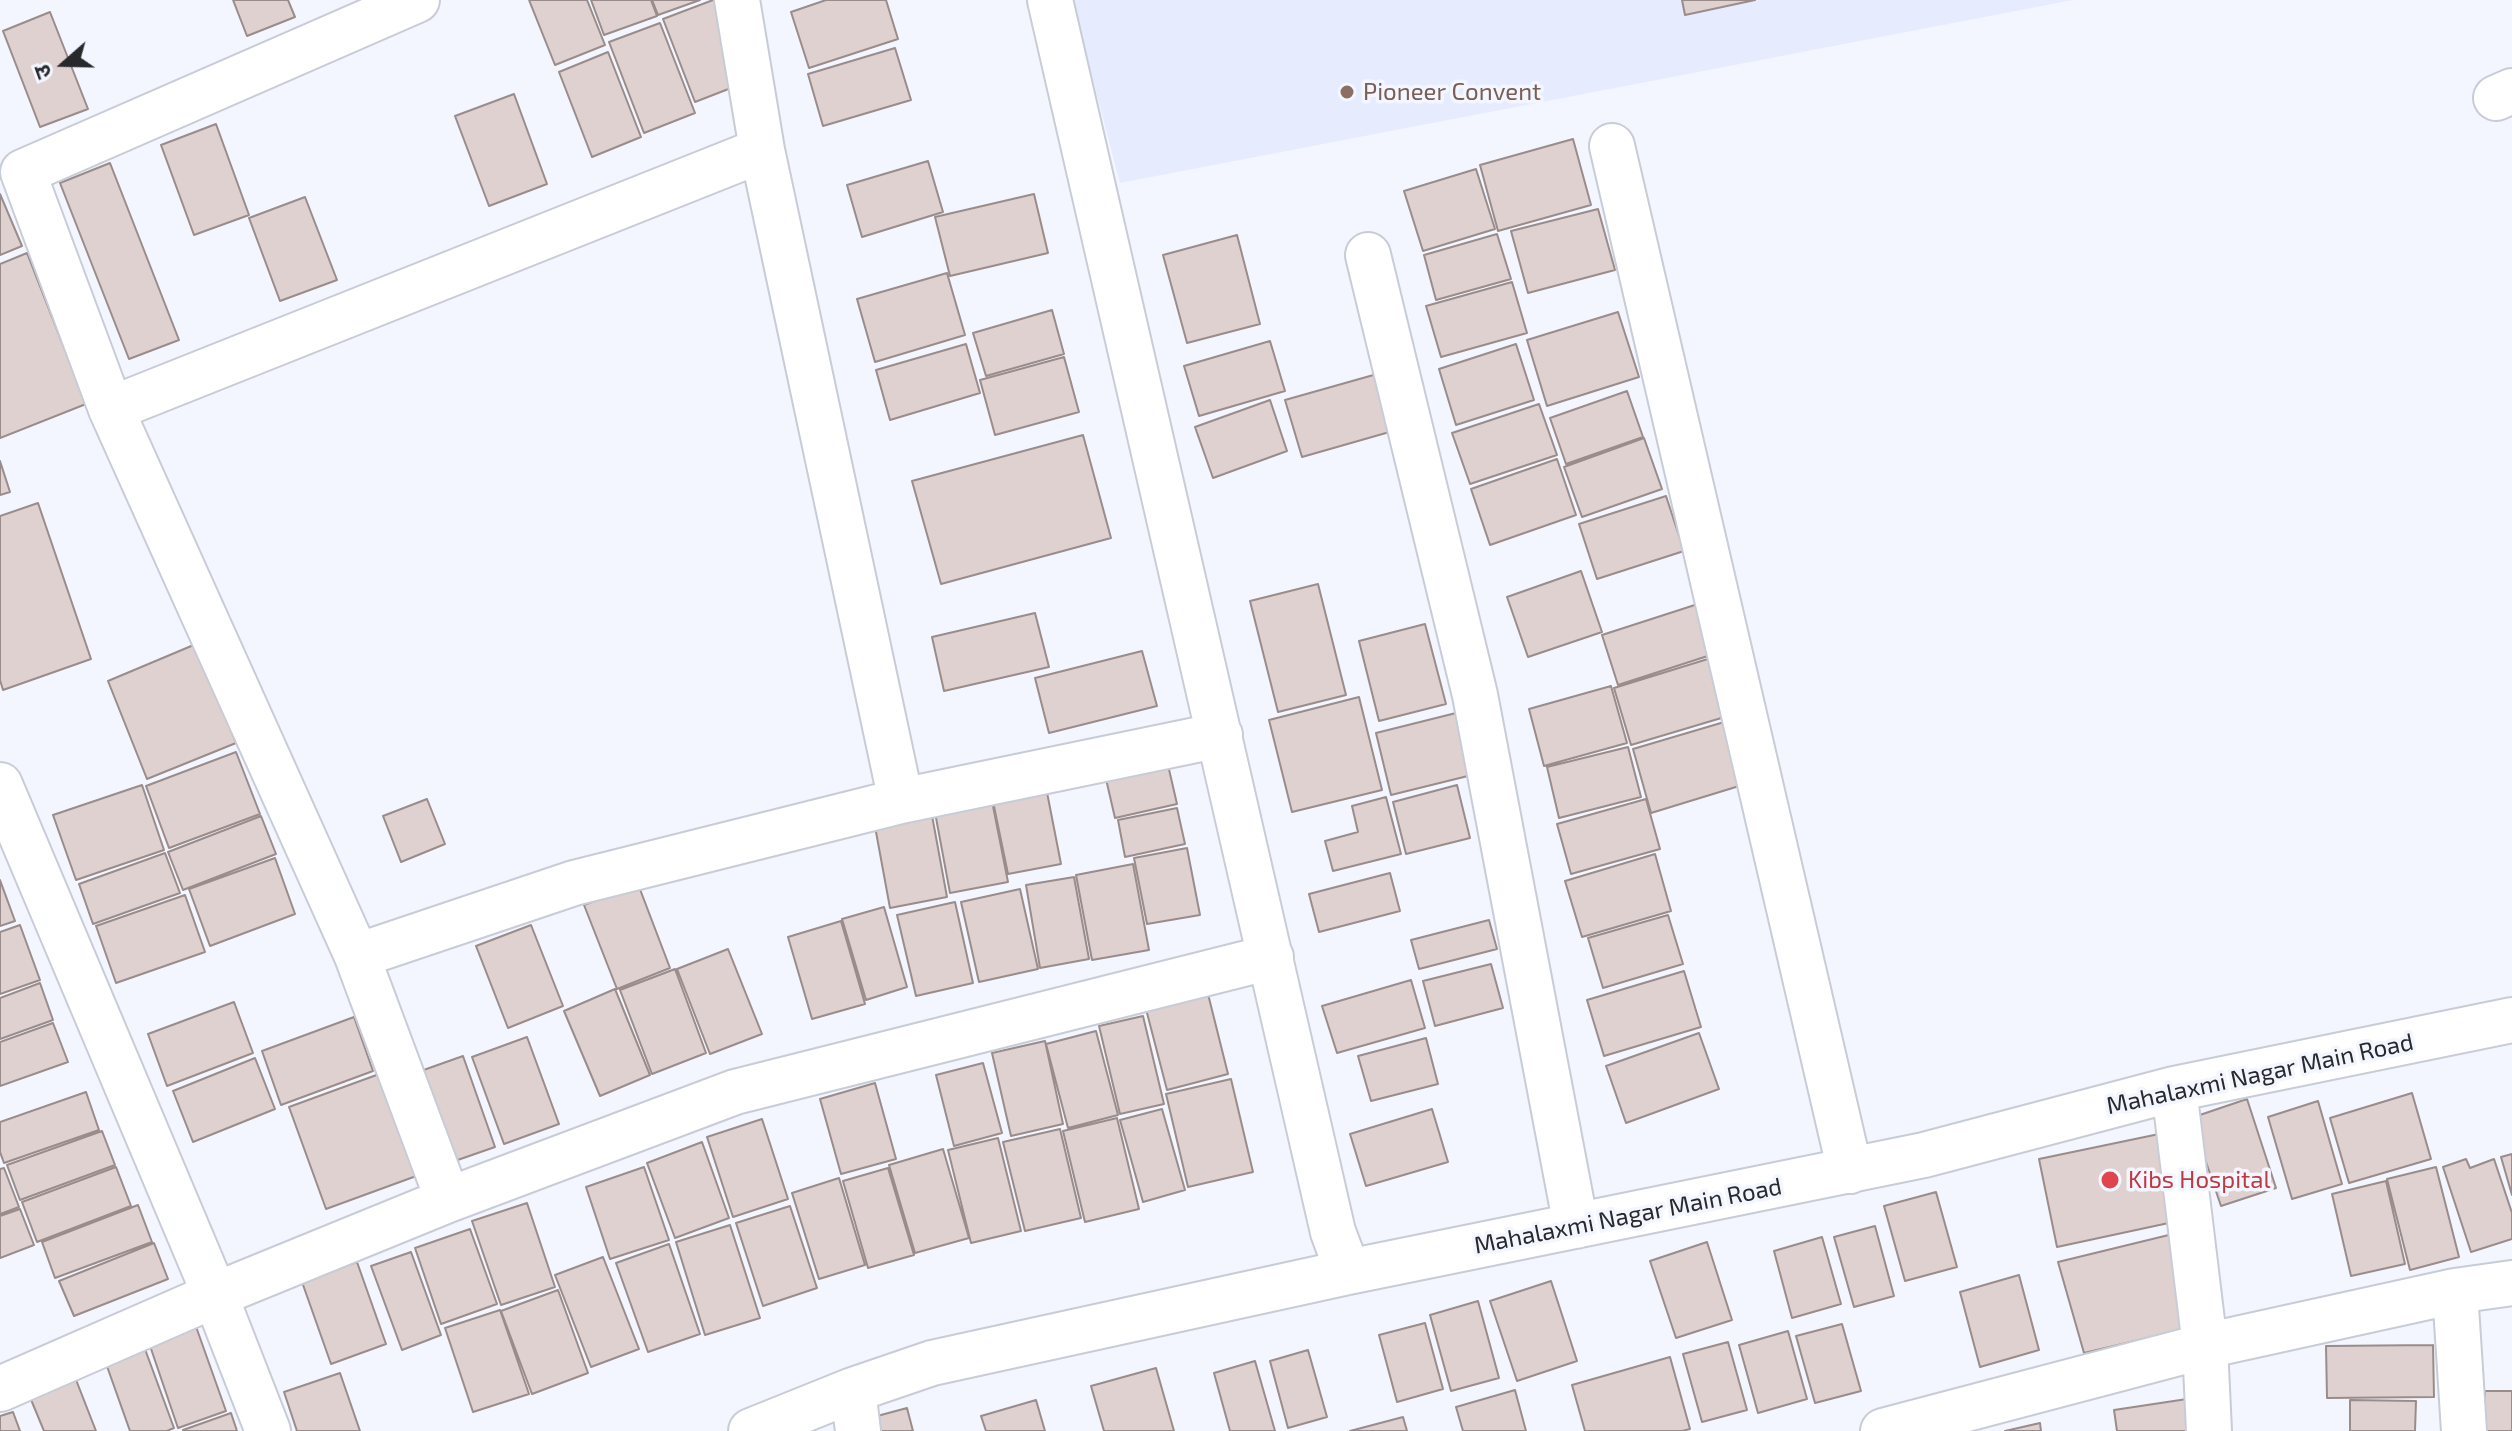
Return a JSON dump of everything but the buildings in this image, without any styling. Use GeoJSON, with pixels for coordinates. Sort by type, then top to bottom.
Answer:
{"type":"FeatureCollection","features":[{"type":"Feature","properties":{"kind":"street"},"geometry":{"type":"LineString","coordinates":[[417,0],[12,176],[111,409],[357,956],[448,1200]]}},
{"type":"Feature","properties":{"kind":"street"},"geometry":{"type":"LineString","coordinates":[[737,0],[762,150],[901,801]]}},
{"type":"Feature","properties":{"kind":"street"},"geometry":{"type":"LineString","coordinates":[[1050,0],[1333,1232],[1348,1272]]}},
{"type":"Feature","properties":{"kind":"street"},"geometry":{"type":"LineString","coordinates":[[1612,146],[1850,1171]]}},
{"type":"Feature","properties":{"kind":"street"},"geometry":{"type":"LineString","coordinates":[[111,409],[762,150]]}},
{"type":"Feature","properties":{"kind":"street"},"geometry":{"type":"LineString","coordinates":[[1368,255],[1475,695],[1576,1226]]}},
{"type":"Feature","properties":{"kind":"street"},"geometry":{"type":"LineString","coordinates":[[357,956],[574,883],[901,801],[1220,735]]}},
{"type":"Feature","properties":{"kind":"street"},"geometry":{"type":"LineString","coordinates":[[0,785],[215,1295],[268,1431]]}},
{"type":"Feature","properties":{"kind":"street"},"geometry":{"type":"LineString","coordinates":[[0,1389],[215,1295],[448,1200],[735,1092],[1271,957]]}},
{"type":"Feature","properties":{"kind":"street","name":"Mahalaxmi Nagar Main Road"},"geometry":{"type":"LineString","coordinates":[[751,1431],[856,1410],[932,1363],[1348,1272],[1924,1155],[2174,1089],[2512,1020]]}},
{"type":"Feature","properties":{"kind":"street"},"geometry":{"type":"LineString","coordinates":[[2174,1089],[2205,1346],[2209,1431]]}},
{"type":"Feature","properties":{"kind":"street"},"geometry":{"type":"LineString","coordinates":[[1883,1431],[2205,1346],[2455,1291],[2512,1283]]}},
{"type":"Feature","properties":{"kind":"street"},"geometry":{"type":"LineString","coordinates":[[2455,1291],[2464,1431]]}},
{"type":"Feature","properties":{"kind":"shaded area","name":"Pioneer Convent"},"geometry":{"type":"Polygon","coordinates":[[[1072,0],[2073,0],[1120,183],[1072,0]]]}},
{"type":"Feature","properties":{"kind":"place","name":"Pioneer Convent"},"geometry":{"type":"Point","coordinates":[1347,92]}},
{"type":"Feature","properties":{"kind":"place","name":"Kibs Hospital"},"geometry":{"type":"Point","coordinates":[2110,1180]}}]}
